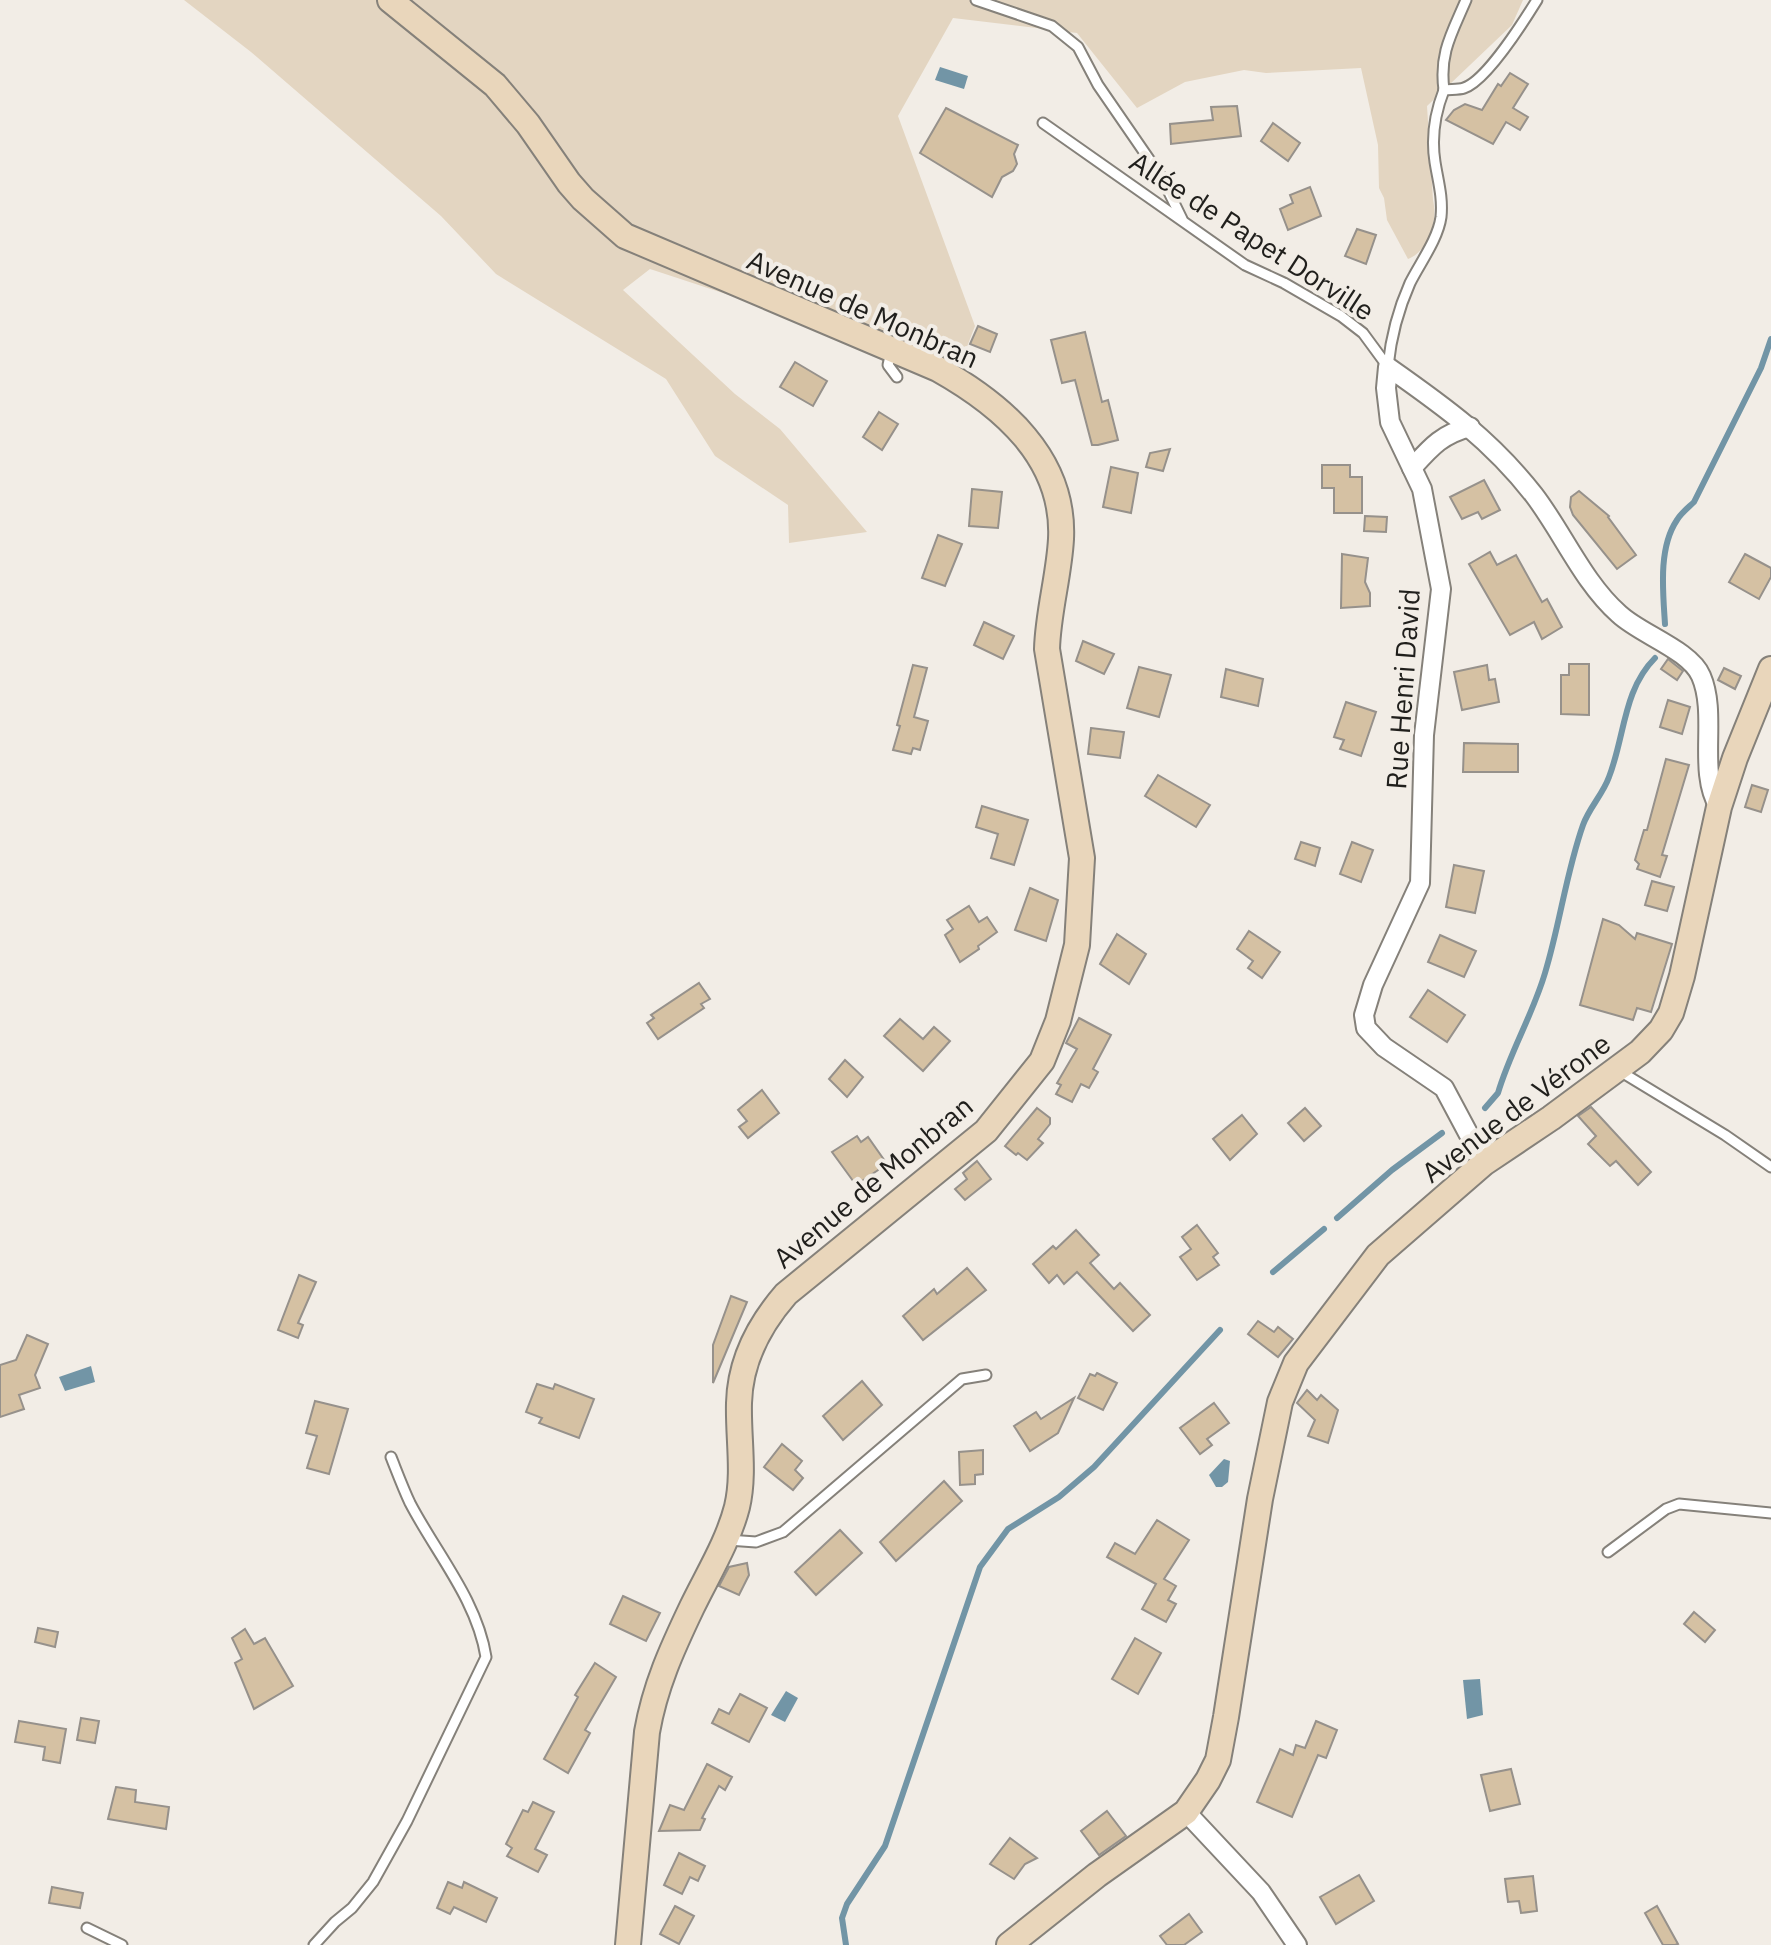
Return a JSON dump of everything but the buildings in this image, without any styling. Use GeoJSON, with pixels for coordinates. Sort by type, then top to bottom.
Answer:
{"type":"FeatureCollection","features":[{"type":"Feature","properties":{"kind":"street","name":"Avenue de Monbran"},"geometry":{"type":"LineString","coordinates":[[390,0],[495,85],[583,199],[625,236],[891,349],[967,385],[1029,438],[1043,460],[1057,499],[1061,539],[1047,626],[1047,649],[1082,858],[1077,945],[1058,1021],[1042,1061],[986,1131],[786,1294],[765,1321],[748,1353],[739,1405],[740,1492],[732,1524],[655,1690],[647,1732],[628,1945]]}},
{"type":"Feature","properties":{"kind":"street"},"geometry":{"type":"LineString","coordinates":[[1388,367],[1492,445],[1535,496],[1602,596],[1618,614],[1685,657],[1701,676],[1706,699],[1711,791],[1719,807]]}},
{"type":"Feature","properties":{"kind":"street","name":"Rue Henri David"},"geometry":{"type":"LineString","coordinates":[[1388,367],[1386,388],[1390,422],[1422,489],[1441,589],[1424,735],[1420,883],[1373,985],[1364,1015],[1366,1028],[1384,1047],[1444,1088],[1484,1163]]}},
{"type":"Feature","properties":{"kind":"street"},"geometry":{"type":"LineString","coordinates":[[1412,468],[1434,444],[1451,432],[1470,427]]}},
{"type":"Feature","properties":{"kind":"street","name":"Avenue de Vérone"},"geometry":{"type":"LineString","coordinates":[[1009,1945],[1097,1875],[1186,1812],[1218,1760],[1260,1499],[1280,1402],[1296,1363],[1367,1267],[1484,1163],[1618,1070],[1661,1030],[1677,996],[1719,807],[1771,669]]}},
{"type":"Feature","properties":{"kind":"street"},"geometry":{"type":"LineString","coordinates":[[1186,1812],[1261,1892],[1297,1945]]}},
{"type":"Feature","properties":{"kind":"lane"},"geometry":{"type":"LineString","coordinates":[[976,0],[1052,26],[1078,47],[1098,85],[1162,178],[1184,222]]}},
{"type":"Feature","properties":{"kind":"lane"},"geometry":{"type":"LineString","coordinates":[[1388,367],[1391,340],[1400,309],[1440,221],[1442,199],[1435,160],[1434,129],[1444,90],[1441,67],[1444,51],[1466,0]]}},
{"type":"Feature","properties":{"kind":"lane"},"geometry":{"type":"LineString","coordinates":[[1444,90],[1466,87],[1475,79],[1515,36],[1537,0]]}},
{"type":"Feature","properties":{"kind":"lane","name":"Allée de Papet Dorville"},"geometry":{"type":"LineString","coordinates":[[1043,123],[1245,265],[1284,283],[1341,316],[1363,333],[1388,367]]}},
{"type":"Feature","properties":{"kind":"lane"},"geometry":{"type":"LineString","coordinates":[[891,349],[888,365],[897,377]]}},
{"type":"Feature","properties":{"kind":"lane"},"geometry":{"type":"LineString","coordinates":[[1618,1070],[1771,1167]]}},
{"type":"Feature","properties":{"kind":"lane"},"geometry":{"type":"LineString","coordinates":[[725,1539],[756,1542],[783,1532],[962,1379],[986,1375]]}},
{"type":"Feature","properties":{"kind":"lane"},"geometry":{"type":"LineString","coordinates":[[314,1945],[352,1908],[373,1882],[407,1821],[486,1657],[483,1637],[448,1565],[410,1502],[391,1457]]}},
{"type":"Feature","properties":{"kind":"lane"},"geometry":{"type":"LineString","coordinates":[[1608,1552],[1666,1509],[1679,1504],[1771,1513]]}},
{"type":"Feature","properties":{"kind":"lane"},"geometry":{"type":"LineString","coordinates":[[87,1928],[122,1945]]}},
{"type":"Feature","properties":{"kind":"shaded area"},"geometry":{"type":"Polygon","coordinates":[[[184,0],[1523,0],[1512,25],[1427,106],[1433,226],[1421,249],[1408,259],[1387,220],[1384,198],[1379,188],[1378,145],[1361,68],[1266,73],[1244,70],[1185,82],[1137,108],[1077,33],[953,18],[898,116],[975,326],[958,370],[650,269],[623,290],[735,394],[780,429],[867,532],[789,543],[788,505],[715,456],[666,379],[496,274],[441,216],[251,52],[184,0]]]}},
{"type":"Feature","properties":{"kind":"water"},"geometry":{"type":"Polygon","coordinates":[[[940,67],[968,76],[964,89],[935,80],[940,67]]]}},
{"type":"Feature","properties":{"kind":"water"},"geometry":{"type":"Polygon","coordinates":[[[91,1366],[95,1382],[65,1391],[59,1377],[91,1366]]]}},
{"type":"Feature","properties":{"kind":"water"},"geometry":{"type":"Polygon","coordinates":[[[1224,1459],[1230,1461],[1228,1482],[1216,1487],[1209,1475],[1224,1459]]]}},
{"type":"Feature","properties":{"kind":"water"},"geometry":{"type":"Polygon","coordinates":[[[1480,1679],[1483,1715],[1467,1719],[1463,1680],[1480,1679]]]}},
{"type":"Feature","properties":{"kind":"water"},"geometry":{"type":"Polygon","coordinates":[[[786,1691],[798,1698],[785,1722],[771,1715],[786,1691]]]}},
{"type":"Feature","properties":{"kind":"waterway"},"geometry":{"type":"LineString","coordinates":[[1665,624],[1663,570],[1671,531],[1679,517],[1694,502],[1761,368],[1771,339]]}},
{"type":"Feature","properties":{"kind":"waterway"},"geometry":{"type":"LineString","coordinates":[[1485,1108],[1498,1093],[1540,988],[1583,825],[1609,777],[1637,684],[1655,658]]}},
{"type":"Feature","properties":{"kind":"waterway"},"geometry":{"type":"LineString","coordinates":[[1337,1218],[1392,1170],[1442,1133]]}},
{"type":"Feature","properties":{"kind":"waterway"},"geometry":{"type":"LineString","coordinates":[[1273,1272],[1324,1229]]}},
{"type":"Feature","properties":{"kind":"waterway"},"geometry":{"type":"LineString","coordinates":[[846,1945],[842,1918],[847,1904],[885,1846],[980,1567],[1008,1529],[1059,1497],[1094,1467],[1220,1330]]}}]}
